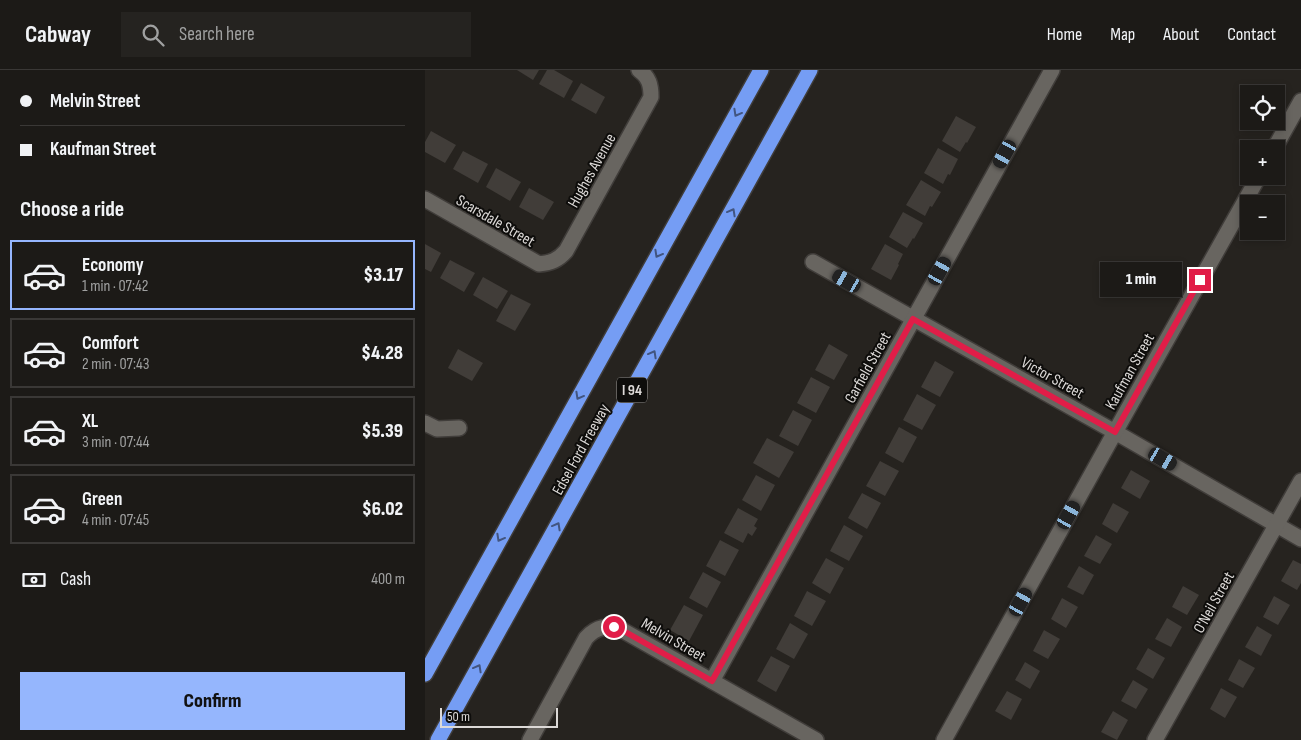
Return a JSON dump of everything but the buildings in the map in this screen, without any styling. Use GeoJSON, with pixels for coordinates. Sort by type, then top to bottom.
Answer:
{"type":"FeatureCollection","features":[{"type":"Feature","properties":{"kind":"highway","name":"Edsel Ford Freeway"},"geometry":{"type":"LineString","coordinates":[[425,674],[761,70]]}},
{"type":"Feature","properties":{"kind":"highway","name":"Edsel Ford Freeway"},"geometry":{"type":"LineString","coordinates":[[438,740],[810,70]]}},
{"type":"Feature","properties":{"kind":"highway"},"geometry":{"type":"LineString","coordinates":[[425,652],[469,593]]}},
{"type":"Feature","properties":{"kind":"highway"},"geometry":{"type":"LineString","coordinates":[[444,740],[454,711]]}},
{"type":"Feature","properties":{"kind":"street","name":"Hughes Avenue"},"geometry":{"type":"LineString","coordinates":[[552,262],[566,251],[648,104],[651,97],[651,88],[648,80],[639,70]]}},
{"type":"Feature","properties":{"kind":"street","name":"Garfield Street"},"geometry":{"type":"LineString","coordinates":[[712,681],[1052,70]]}},
{"type":"Feature","properties":{"kind":"street"},"geometry":{"type":"LineString","coordinates":[[1279,140],[1301,101]]}},
{"type":"Feature","properties":{"kind":"street","name":"Kaufman Street"},"geometry":{"type":"LineString","coordinates":[[944,740],[1254,185]]}},
{"type":"Feature","properties":{"kind":"street","name":"Scarsdale Street"},"geometry":{"type":"LineString","coordinates":[[425,199],[539,264],[552,262]]}},
{"type":"Feature","properties":{"kind":"street","name":"Victor Street"},"geometry":{"type":"LineString","coordinates":[[813,262],[1301,539]]}},
{"type":"Feature","properties":{"kind":"street"},"geometry":{"type":"LineString","coordinates":[[425,422],[437,429],[459,428]]}},
{"type":"Feature","properties":{"kind":"street","name":"O'Neil Street"},"geometry":{"type":"LineString","coordinates":[[1155,740],[1301,481]]}},
{"type":"Feature","properties":{"kind":"street","name":"Melvin Street"},"geometry":{"type":"LineString","coordinates":[[529,740],[586,638],[591,632],[603,626],[622,630],[816,740]]}},
{"type":"Feature","properties":{"kind":"route"},"geometry":{"type":"LineString","coordinates":[[614,627],[712,681],[913,319],[1115,432],[1200,280]]}}]}
